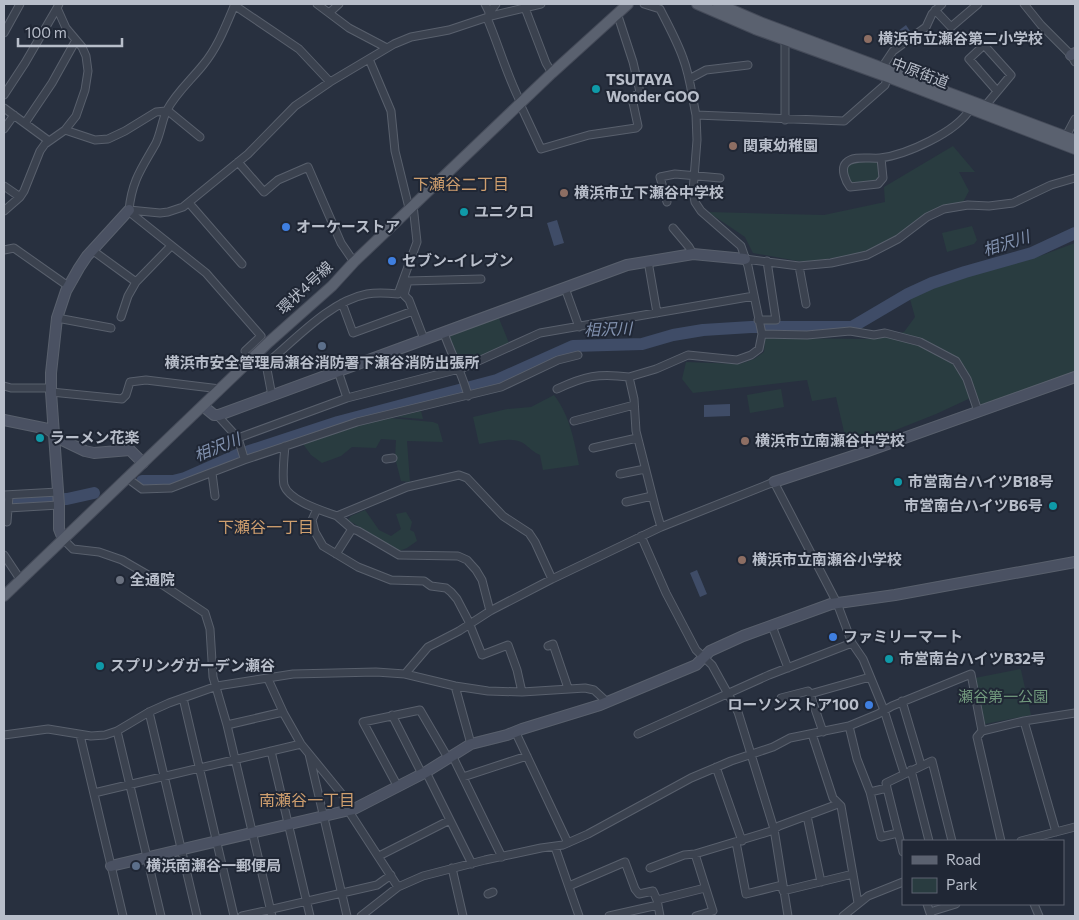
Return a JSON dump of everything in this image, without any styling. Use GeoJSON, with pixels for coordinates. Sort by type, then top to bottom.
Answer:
{"type":"FeatureCollection","features":[{"type":"Feature","properties":{"kind":"main road","name":"環状4号線"},"geometry":{"type":"LineString","coordinates":[[4,596],[220,389],[332,286],[354,262],[520,103],[617,12],[628,4]]}},
{"type":"Feature","properties":{"kind":"main road","name":"中原街道"},"geometry":{"type":"LineString","coordinates":[[697,4],[785,39],[1072,134]]}},
{"type":"Feature","properties":{"kind":"main road","name":"中原街道"},"geometry":{"type":"LineString","coordinates":[[718,4],[970,109],[1075,149]]}},
{"type":"Feature","properties":{"kind":"street"},"geometry":{"type":"LineString","coordinates":[[4,32],[20,4]]}},
{"type":"Feature","properties":{"kind":"street"},"geometry":{"type":"LineString","coordinates":[[272,913],[236,759],[214,677],[210,629],[205,613],[122,560],[99,552],[73,549],[63,539],[59,529],[59,499],[51,373],[57,318],[68,286],[92,250],[129,210],[132,188],[142,165],[156,142],[167,111],[212,52],[222,34],[234,4],[299,49],[330,82]]}},
{"type":"Feature","properties":{"kind":"street"},"geometry":{"type":"LineString","coordinates":[[317,4],[348,28],[387,48]]}},
{"type":"Feature","properties":{"kind":"street"},"geometry":{"type":"LineString","coordinates":[[329,13],[339,4]]}},
{"type":"Feature","properties":{"kind":"street"},"geometry":{"type":"LineString","coordinates":[[485,4],[511,83],[541,150],[589,135],[636,128],[638,126],[632,98],[640,92],[633,62],[617,12]]}},
{"type":"Feature","properties":{"kind":"street"},"geometry":{"type":"LineString","coordinates":[[489,16],[496,4]]}},
{"type":"Feature","properties":{"kind":"street"},"geometry":{"type":"LineString","coordinates":[[129,210],[168,212],[189,203],[238,162],[295,106],[330,82],[387,48],[411,37],[450,30],[489,16],[541,4]]}},
{"type":"Feature","properties":{"kind":"street"},"geometry":{"type":"LineString","coordinates":[[557,389],[586,377],[605,374],[629,377],[656,369],[688,355],[737,360],[751,355],[759,349],[760,327],[746,259],[741,246],[701,211],[695,202],[693,191],[696,115],[683,58],[660,9],[644,4]]}},
{"type":"Feature","properties":{"kind":"street"},"geometry":{"type":"LineString","coordinates":[[696,115],[785,120],[844,120],[885,85],[885,72],[893,51],[926,27],[932,14],[942,4]]}},
{"type":"Feature","properties":{"kind":"street"},"geometry":{"type":"LineString","coordinates":[[935,10],[951,26],[978,4]]}},
{"type":"Feature","properties":{"kind":"street"},"geometry":{"type":"LineString","coordinates":[[1024,4],[1041,25],[1074,57]]}},
{"type":"Feature","properties":{"kind":"street"},"geometry":{"type":"LineString","coordinates":[[4,210],[20,197],[40,151],[45,144],[65,130],[76,116],[88,79],[86,56],[66,28],[58,6]]}},
{"type":"Feature","properties":{"kind":"street"},"geometry":{"type":"LineString","coordinates":[[4,95],[58,6]]}},
{"type":"Feature","properties":{"kind":"street"},"geometry":{"type":"LineString","coordinates":[[526,8],[543,56],[552,73]]}},
{"type":"Feature","properties":{"kind":"street"},"geometry":{"type":"LineString","coordinates":[[785,39],[785,120]]}},
{"type":"Feature","properties":{"kind":"street"},"geometry":{"type":"LineString","coordinates":[[25,123],[52,83],[76,40]]}},
{"type":"Feature","properties":{"kind":"street"},"geometry":{"type":"LineString","coordinates":[[986,105],[1011,76],[984,45],[969,58],[997,91]]}},
{"type":"Feature","properties":{"kind":"street"},"geometry":{"type":"LineString","coordinates":[[272,396],[266,364],[342,303],[377,292],[398,294],[417,242],[411,207],[395,151],[391,111],[369,58]]}},
{"type":"Feature","properties":{"kind":"street"},"geometry":{"type":"LineString","coordinates":[[689,79],[706,70],[748,65]]}},
{"type":"Feature","properties":{"kind":"street"},"geometry":{"type":"LineString","coordinates":[[4,108],[49,141]]}},
{"type":"Feature","properties":{"kind":"street"},"geometry":{"type":"LineString","coordinates":[[881,158],[883,178],[878,184],[850,187],[845,181],[844,166],[847,162],[857,159],[881,158],[923,144],[965,117],[970,109]]}},
{"type":"Feature","properties":{"kind":"street"},"geometry":{"type":"LineString","coordinates":[[65,130],[94,140],[108,138],[125,131],[156,112],[167,111],[200,138]]}},
{"type":"Feature","properties":{"kind":"street"},"geometry":{"type":"LineString","coordinates":[[4,129],[14,115]]}},
{"type":"Feature","properties":{"kind":"street"},"geometry":{"type":"LineString","coordinates":[[1072,134],[1075,119]]}},
{"type":"Feature","properties":{"kind":"street"},"geometry":{"type":"LineString","coordinates":[[238,162],[264,192],[278,180],[308,167],[341,243],[354,262]]}},
{"type":"Feature","properties":{"kind":"street"},"geometry":{"type":"LineString","coordinates":[[667,202],[660,176],[676,174],[720,178]]}},
{"type":"Feature","properties":{"kind":"street"},"geometry":{"type":"LineString","coordinates":[[217,415],[627,265],[692,254],[799,266],[831,263],[867,255],[898,239],[927,217],[944,209],[968,205],[989,206],[1012,203],[1051,185],[1075,178]]}},
{"type":"Feature","properties":{"kind":"street"},"geometry":{"type":"LineString","coordinates":[[4,186],[20,197]]}},
{"type":"Feature","properties":{"kind":"street"},"geometry":{"type":"LineString","coordinates":[[189,203],[242,264]]}},
{"type":"Feature","properties":{"kind":"street"},"geometry":{"type":"LineString","coordinates":[[129,210],[206,273],[261,336],[245,351]]}},
{"type":"Feature","properties":{"kind":"street"},"geometry":{"type":"LineString","coordinates":[[672,228],[689,247],[692,254]]}},
{"type":"Feature","properties":{"kind":"street"},"geometry":{"type":"LineString","coordinates":[[121,317],[128,296],[136,282],[171,246]]}},
{"type":"Feature","properties":{"kind":"street"},"geometry":{"type":"LineString","coordinates":[[4,250],[14,248],[68,286]]}},
{"type":"Feature","properties":{"kind":"street"},"geometry":{"type":"LineString","coordinates":[[92,250],[136,282]]}},
{"type":"Feature","properties":{"kind":"street"},"geometry":{"type":"LineString","coordinates":[[648,261],[657,313]]}},
{"type":"Feature","properties":{"kind":"street"},"geometry":{"type":"LineString","coordinates":[[760,327],[776,320],[767,261]]}},
{"type":"Feature","properties":{"kind":"street"},"geometry":{"type":"LineString","coordinates":[[799,266],[806,304]]}},
{"type":"Feature","properties":{"kind":"street"},"geometry":{"type":"LineString","coordinates":[[424,339],[409,300],[404,295],[408,281],[481,280]]}},
{"type":"Feature","properties":{"kind":"street"},"geometry":{"type":"LineString","coordinates":[[565,288],[579,327]]}},
{"type":"Feature","properties":{"kind":"street"},"geometry":{"type":"LineString","coordinates":[[238,438],[347,398],[458,370],[540,333],[754,296]]}},
{"type":"Feature","properties":{"kind":"street"},"geometry":{"type":"LineString","coordinates":[[342,303],[353,333],[413,311]]}},
{"type":"Feature","properties":{"kind":"street"},"geometry":{"type":"LineString","coordinates":[[57,318],[111,328]]}},
{"type":"Feature","properties":{"kind":"street"},"geometry":{"type":"LineString","coordinates":[[760,327],[807,335],[850,330],[874,335],[885,333],[920,342],[956,361],[968,379],[978,411]]}},
{"type":"Feature","properties":{"kind":"street"},"geometry":{"type":"LineString","coordinates":[[444,332],[468,395]]}},
{"type":"Feature","properties":{"kind":"street"},"geometry":{"type":"LineString","coordinates":[[124,481],[142,489],[171,488],[284,446],[357,422],[501,387],[558,360],[578,355]]}},
{"type":"Feature","properties":{"kind":"street"},"geometry":{"type":"LineString","coordinates":[[338,371],[347,398]]}},
{"type":"Feature","properties":{"kind":"street"},"geometry":{"type":"LineString","coordinates":[[629,377],[637,438],[661,527]]}},
{"type":"Feature","properties":{"kind":"street"},"geometry":{"type":"LineString","coordinates":[[405,674],[428,648],[490,611],[661,527],[774,482],[1075,377]]}},
{"type":"Feature","properties":{"kind":"street"},"geometry":{"type":"LineString","coordinates":[[4,386],[122,399],[126,395],[130,382],[146,380],[220,389]]}},
{"type":"Feature","properties":{"kind":"street"},"geometry":{"type":"LineString","coordinates":[[203,406],[217,415],[238,438],[242,454]]}},
{"type":"Feature","properties":{"kind":"street"},"geometry":{"type":"LineString","coordinates":[[574,421],[634,406]]}},
{"type":"Feature","properties":{"kind":"street"},"geometry":{"type":"LineString","coordinates":[[4,420],[48,429],[62,440],[84,451],[94,453],[130,450],[142,463]]}},
{"type":"Feature","properties":{"kind":"street"},"geometry":{"type":"LineString","coordinates":[[593,448],[637,438]]}},
{"type":"Feature","properties":{"kind":"street"},"geometry":{"type":"LineString","coordinates":[[284,446],[284,485],[288,493],[317,509],[337,516],[352,530],[358,531],[400,556],[458,556],[467,560],[482,580],[490,611]]}},
{"type":"Feature","properties":{"kind":"street"},"geometry":{"type":"LineString","coordinates":[[620,474],[645,468]]}},
{"type":"Feature","properties":{"kind":"street"},"geometry":{"type":"LineString","coordinates":[[212,473],[215,496]]}},
{"type":"Feature","properties":{"kind":"street"},"geometry":{"type":"LineString","coordinates":[[337,516],[407,487],[459,476],[467,478],[503,516],[529,533],[552,579]]}},
{"type":"Feature","properties":{"kind":"street"},"geometry":{"type":"LineString","coordinates":[[774,482],[837,602],[852,643],[863,659],[907,772],[929,840]]}},
{"type":"Feature","properties":{"kind":"street"},"geometry":{"type":"LineString","coordinates":[[626,502],[652,496]]}},
{"type":"Feature","properties":{"kind":"street"},"geometry":{"type":"LineString","coordinates":[[8,500],[59,499]]}},
{"type":"Feature","properties":{"kind":"street"},"geometry":{"type":"LineString","coordinates":[[8,500],[59,499]]}},
{"type":"Feature","properties":{"kind":"street"},"geometry":{"type":"LineString","coordinates":[[4,521],[7,522],[8,500]]}},
{"type":"Feature","properties":{"kind":"street"},"geometry":{"type":"LineString","coordinates":[[317,509],[312,520],[315,532],[323,546],[336,554],[358,567],[391,580],[424,581],[431,586],[446,588],[457,599],[482,654],[508,645],[522,692]]}},
{"type":"Feature","properties":{"kind":"street"},"geometry":{"type":"LineString","coordinates":[[336,554],[352,530]]}},
{"type":"Feature","properties":{"kind":"street"},"geometry":{"type":"LineString","coordinates":[[641,536],[666,593],[696,650],[712,665],[738,712],[774,829],[788,916]]}},
{"type":"Feature","properties":{"kind":"street"},"geometry":{"type":"LineString","coordinates":[[4,555],[20,579]]}},
{"type":"Feature","properties":{"kind":"street"},"geometry":{"type":"LineString","coordinates":[[111,866],[351,810],[424,773],[471,744],[607,702],[696,664],[710,651],[735,640],[837,602],[912,593],[1075,562]]}},
{"type":"Feature","properties":{"kind":"street"},"geometry":{"type":"LineString","coordinates":[[772,626],[788,668]]}},
{"type":"Feature","properties":{"kind":"street"},"geometry":{"type":"LineString","coordinates":[[638,734],[728,693],[852,643]]}},
{"type":"Feature","properties":{"kind":"street"},"geometry":{"type":"LineString","coordinates":[[548,646],[554,644],[568,688]]}},
{"type":"Feature","properties":{"kind":"street"},"geometry":{"type":"LineString","coordinates":[[4,735],[48,729],[80,735],[105,736],[149,712],[217,686],[293,674],[376,672],[405,674],[455,686],[522,692],[585,688],[594,690],[607,702]]}},
{"type":"Feature","properties":{"kind":"street"},"geometry":{"type":"LineString","coordinates":[[361,916],[398,886],[423,876],[568,843],[716,767],[790,738],[849,726],[870,718],[902,701],[970,674],[982,731]]}},
{"type":"Feature","properties":{"kind":"street"},"geometry":{"type":"LineString","coordinates":[[810,694],[870,677]]}},
{"type":"Feature","properties":{"kind":"street"},"geometry":{"type":"LineString","coordinates":[[268,679],[283,712],[301,744],[351,810],[398,886]]}},
{"type":"Feature","properties":{"kind":"street"},"geometry":{"type":"LineString","coordinates":[[455,686],[471,744]]}},
{"type":"Feature","properties":{"kind":"street"},"geometry":{"type":"LineString","coordinates":[[782,702],[781,698],[808,691],[823,732]]}},
{"type":"Feature","properties":{"kind":"street"},"geometry":{"type":"LineString","coordinates":[[184,698],[234,916]]}},
{"type":"Feature","properties":{"kind":"street"},"geometry":{"type":"LineString","coordinates":[[902,701],[921,765]]}},
{"type":"Feature","properties":{"kind":"street"},"geometry":{"type":"LineString","coordinates":[[398,787],[363,722],[420,710],[463,777],[502,857]]}},
{"type":"Feature","properties":{"kind":"street"},"geometry":{"type":"LineString","coordinates":[[149,712],[198,916]]}},
{"type":"Feature","properties":{"kind":"street"},"geometry":{"type":"LineString","coordinates":[[227,725],[283,712]]}},
{"type":"Feature","properties":{"kind":"street"},"geometry":{"type":"LineString","coordinates":[[1001,840],[977,737],[982,731],[1024,721],[1075,713]]}},
{"type":"Feature","properties":{"kind":"street"},"geometry":{"type":"LineString","coordinates":[[392,715],[472,864]]}},
{"type":"Feature","properties":{"kind":"street"},"geometry":{"type":"LineString","coordinates":[[1024,721],[1056,832]]}},
{"type":"Feature","properties":{"kind":"street"},"geometry":{"type":"LineString","coordinates":[[849,726],[857,758],[870,792],[881,837],[898,833]]}},
{"type":"Feature","properties":{"kind":"street"},"geometry":{"type":"LineString","coordinates":[[117,731],[161,916]]}},
{"type":"Feature","properties":{"kind":"street"},"geometry":{"type":"LineString","coordinates":[[515,731],[568,843]]}},
{"type":"Feature","properties":{"kind":"street"},"geometry":{"type":"LineString","coordinates":[[812,734],[833,798],[841,806],[858,903]]}},
{"type":"Feature","properties":{"kind":"street"},"geometry":{"type":"LineString","coordinates":[[80,735],[123,916]]}},
{"type":"Feature","properties":{"kind":"street"},"geometry":{"type":"LineString","coordinates":[[94,793],[301,744]]}},
{"type":"Feature","properties":{"kind":"street"},"geometry":{"type":"LineString","coordinates":[[271,751],[310,916]]}},
{"type":"Feature","properties":{"kind":"street"},"geometry":{"type":"LineString","coordinates":[[309,754],[346,916]]}},
{"type":"Feature","properties":{"kind":"street"},"geometry":{"type":"LineString","coordinates":[[463,777],[527,756]]}},
{"type":"Feature","properties":{"kind":"street"},"geometry":{"type":"LineString","coordinates":[[902,848],[886,782],[932,761],[952,840]]}},
{"type":"Feature","properties":{"kind":"street"},"geometry":{"type":"LineString","coordinates":[[716,767],[739,842],[746,894],[821,882],[853,874]]}},
{"type":"Feature","properties":{"kind":"street"},"geometry":{"type":"LineString","coordinates":[[870,792],[887,788]]}},
{"type":"Feature","properties":{"kind":"street"},"geometry":{"type":"LineString","coordinates":[[650,868],[684,855],[694,854],[771,832],[774,829],[838,804]]}},
{"type":"Feature","properties":{"kind":"street"},"geometry":{"type":"LineString","coordinates":[[807,816],[821,882]]}},
{"type":"Feature","properties":{"kind":"street"},"geometry":{"type":"LineString","coordinates":[[379,856],[450,820]]}},
{"type":"Feature","properties":{"kind":"street"},"geometry":{"type":"LineString","coordinates":[[1024,840],[1037,836],[1046,836],[1075,827]]}},
{"type":"Feature","properties":{"kind":"street"},"geometry":{"type":"LineString","coordinates":[[555,847],[579,916]]}},
{"type":"Feature","properties":{"kind":"street"},"geometry":{"type":"LineString","coordinates":[[694,854],[713,911],[696,916]]}},
{"type":"Feature","properties":{"kind":"street"},"geometry":{"type":"LineString","coordinates":[[569,886],[626,862],[635,889],[640,894],[653,891],[660,916]]}},
{"type":"Feature","properties":{"kind":"street"},"geometry":{"type":"LineString","coordinates":[[452,868],[463,916]]}},
{"type":"Feature","properties":{"kind":"street"},"geometry":{"type":"LineString","coordinates":[[242,916],[272,913],[307,902],[377,885],[391,875]]}},
{"type":"Feature","properties":{"kind":"street"},"geometry":{"type":"LineString","coordinates":[[843,916],[875,892],[902,882]]}},
{"type":"Feature","properties":{"kind":"street"},"geometry":{"type":"LineString","coordinates":[[609,916],[705,888]]}},
{"type":"Feature","properties":{"kind":"street"},"geometry":{"type":"LineString","coordinates":[[930,914],[953,905]]}},
{"type":"Feature","properties":{"kind":"street"},"geometry":{"type":"LineString","coordinates":[[640,908],[642,916]]}},
{"type":"Feature","properties":{"kind":"green space"},"geometry":{"type":"Polygon","coordinates":[[[953,146],[975,172],[959,172],[969,191],[962,204],[941,207],[864,254],[803,262],[753,253],[745,237],[708,212],[824,215],[885,202],[884,187],[953,146]]]}},
{"type":"Feature","properties":{"kind":"green space"},"geometry":{"type":"Polygon","coordinates":[[[856,161],[879,161],[880,176],[877,181],[852,185],[847,181],[846,166],[856,161]]]}},
{"type":"Feature","properties":{"kind":"green space"},"geometry":{"type":"Polygon","coordinates":[[[972,226],[977,240],[974,244],[947,252],[942,233],[972,226]]]}},
{"type":"Feature","properties":{"kind":"green space"},"geometry":{"type":"Polygon","coordinates":[[[1075,243],[1075,372],[981,405],[977,395],[936,414],[848,449],[836,397],[812,401],[807,380],[693,393],[682,379],[686,362],[740,364],[754,359],[764,352],[765,338],[870,339],[904,332],[915,317],[908,292],[989,265],[1040,256],[1075,243]]]}},
{"type":"Feature","properties":{"kind":"green space"},"geometry":{"type":"Polygon","coordinates":[[[498,316],[509,343],[460,365],[447,334],[498,316]]]}},
{"type":"Feature","properties":{"kind":"green space"},"geometry":{"type":"Polygon","coordinates":[[[781,389],[784,407],[750,413],[747,395],[781,389]]]}},
{"type":"Feature","properties":{"kind":"green space"},"geometry":{"type":"Polygon","coordinates":[[[554,395],[568,420],[579,465],[543,470],[540,455],[523,443],[513,440],[502,440],[479,444],[473,417],[507,409],[531,407],[554,395]]]}},
{"type":"Feature","properties":{"kind":"green space"},"geometry":{"type":"Polygon","coordinates":[[[421,411],[423,419],[395,417],[421,411]]]}},
{"type":"Feature","properties":{"kind":"green space"},"geometry":{"type":"Polygon","coordinates":[[[390,418],[438,424],[443,442],[407,441],[410,482],[401,481],[395,458],[396,440],[381,439],[376,448],[352,447],[341,456],[322,463],[311,455],[303,444],[364,424],[390,418]]]}},
{"type":"Feature","properties":{"kind":"green space"},"geometry":{"type":"Polygon","coordinates":[[[365,510],[379,530],[391,536],[401,529],[396,514],[406,512],[412,522],[410,530],[414,532],[417,541],[399,551],[348,520],[351,516],[365,510]]]}},
{"type":"Feature","properties":{"kind":"green space","name":"瀬谷第一公園"},"geometry":{"type":"Polygon","coordinates":[[[1020,669],[1031,715],[985,724],[975,678],[1020,669]]]}},
{"type":"Feature","properties":{"kind":"water"},"geometry":{"type":"Polygon","coordinates":[[[906,25],[910,31],[889,46],[885,41],[906,25]]]}},
{"type":"Feature","properties":{"kind":"water"},"geometry":{"type":"Polygon","coordinates":[[[557,220],[564,243],[554,246],[547,223],[557,220]]]}},
{"type":"Feature","properties":{"kind":"water"},"geometry":{"type":"Polygon","coordinates":[[[730,404],[730,416],[704,417],[704,405],[730,404]]]}},
{"type":"Feature","properties":{"kind":"water"},"geometry":{"type":"Polygon","coordinates":[[[697,570],[707,594],[700,597],[690,573],[697,570]]]}},
{"type":"Feature","properties":{"kind":"waterway","name":"相沢川"},"geometry":{"type":"LineString","coordinates":[[142,481],[173,481],[185,478],[237,455],[338,422],[497,380],[573,346],[642,344],[673,335],[703,330],[751,327],[852,327],[908,294],[932,283],[1032,253],[1075,233]]}},
{"type":"Feature","properties":{"kind":"waterway","name":"相沢川"},"geometry":{"type":"LineString","coordinates":[[4,501],[67,499],[94,493]]}},
{"type":"Feature","properties":{"kind":"place","name":"横浜市立瀬谷第二小学校"},"geometry":{"type":"Point","coordinates":[868,39]}},
{"type":"Feature","properties":{"kind":"place","name":"TSUTAYA Wonder GOO"},"geometry":{"type":"Point","coordinates":[596,89]}},
{"type":"Feature","properties":{"kind":"place","name":"関東幼稚園"},"geometry":{"type":"Point","coordinates":[733,146]}},
{"type":"Feature","properties":{"kind":"place","name":"横浜市立下瀬谷中学校"},"geometry":{"type":"Point","coordinates":[564,193]}},
{"type":"Feature","properties":{"kind":"place","name":"ユニクロ"},"geometry":{"type":"Point","coordinates":[464,212]}},
{"type":"Feature","properties":{"kind":"place","name":"オーケーストア"},"geometry":{"type":"Point","coordinates":[286,227]}},
{"type":"Feature","properties":{"kind":"place","name":"セブン-イレブン"},"geometry":{"type":"Point","coordinates":[392,261]}},
{"type":"Feature","properties":{"kind":"place","name":"横浜市安全管理局瀬谷消防署下瀬谷消防出張所"},"geometry":{"type":"Point","coordinates":[322,346]}},
{"type":"Feature","properties":{"kind":"place","name":"ラーメン花楽"},"geometry":{"type":"Point","coordinates":[40,438]}},
{"type":"Feature","properties":{"kind":"place","name":"横浜市立南瀬谷中学校"},"geometry":{"type":"Point","coordinates":[745,441]}},
{"type":"Feature","properties":{"kind":"place","name":"市営南台ハイツB18号"},"geometry":{"type":"Point","coordinates":[898,482]}},
{"type":"Feature","properties":{"kind":"place","name":"市営南台ハイツB6号"},"geometry":{"type":"Point","coordinates":[1053,506]}},
{"type":"Feature","properties":{"kind":"place","name":"横浜市立南瀬谷小学校"},"geometry":{"type":"Point","coordinates":[742,560]}},
{"type":"Feature","properties":{"kind":"place","name":"全通院"},"geometry":{"type":"Point","coordinates":[120,580]}},
{"type":"Feature","properties":{"kind":"place","name":"ファミリーマート"},"geometry":{"type":"Point","coordinates":[833,637]}},
{"type":"Feature","properties":{"kind":"place","name":"市営南台ハイツB32号"},"geometry":{"type":"Point","coordinates":[889,659]}},
{"type":"Feature","properties":{"kind":"place","name":"スプリングガーデン瀬谷"},"geometry":{"type":"Point","coordinates":[100,666]}},
{"type":"Feature","properties":{"kind":"place","name":"ローソンストア100"},"geometry":{"type":"Point","coordinates":[869,705]}},
{"type":"Feature","properties":{"kind":"place","name":"横浜南瀬谷一郵便局"},"geometry":{"type":"Point","coordinates":[136,866]}},
{"type":"Feature","properties":{"kind":"district","name":"下瀬谷二丁目"},"geometry":{"type":"Point","coordinates":[461,184]}},
{"type":"Feature","properties":{"kind":"district","name":"下瀬谷一丁目"},"geometry":{"type":"Point","coordinates":[266,527]}},
{"type":"Feature","properties":{"kind":"district","name":"南瀬谷一丁目"},"geometry":{"type":"Point","coordinates":[307,800]}}]}
